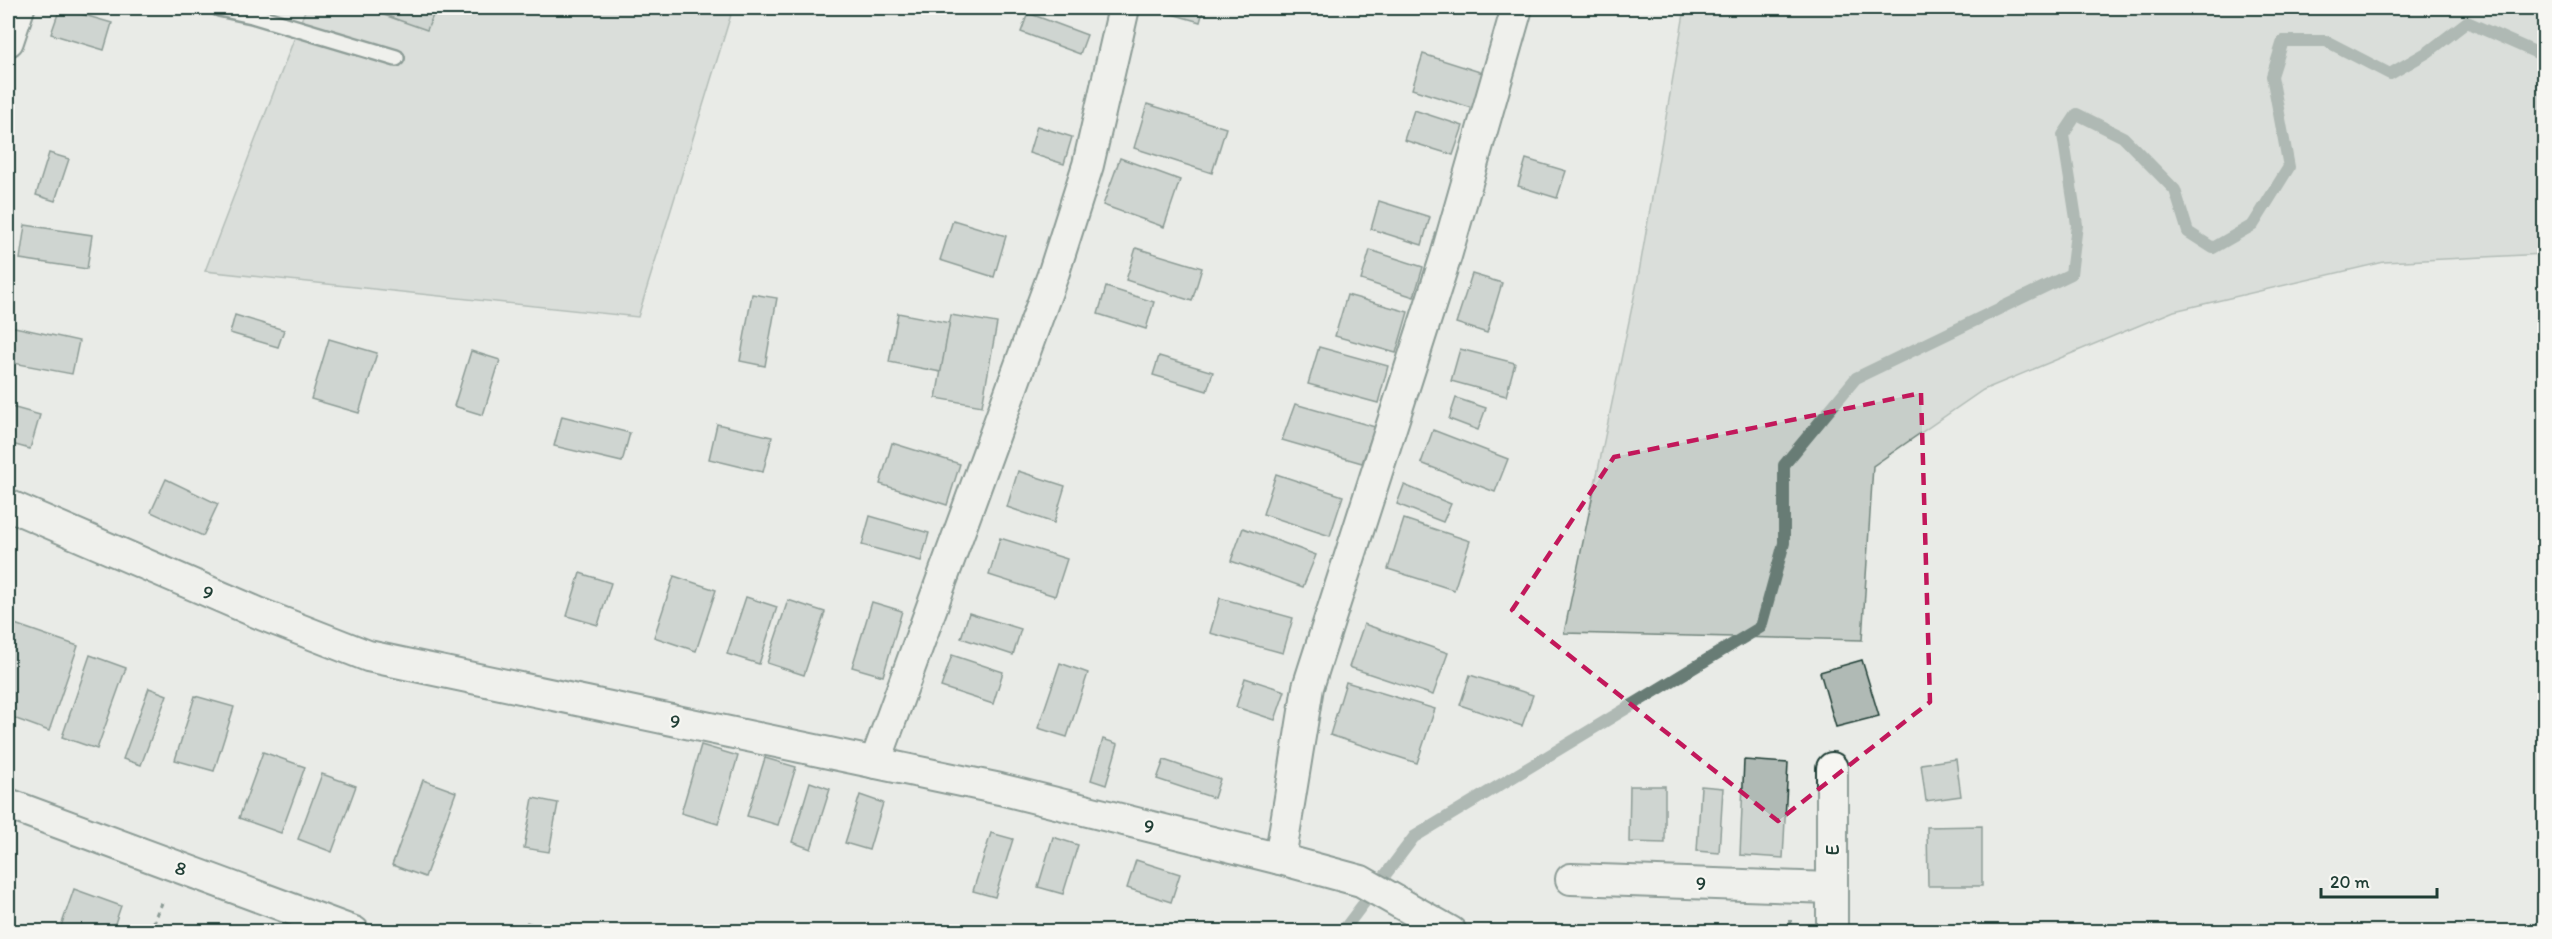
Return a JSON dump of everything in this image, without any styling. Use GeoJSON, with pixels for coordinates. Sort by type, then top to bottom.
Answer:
{"type":"FeatureCollection","features":[{"type":"Feature","properties":{"kind":"street"},"geometry":{"type":"LineString","coordinates":[[8,41],[19,8]]}},
{"type":"Feature","properties":{"kind":"street"},"geometry":{"type":"LineString","coordinates":[[875,763],[1054,272],[1088,165],[1124,8]]}},
{"type":"Feature","properties":{"kind":"street"},"geometry":{"type":"LineString","coordinates":[[1280,859],[1308,687],[1446,255],[1517,8]]}},
{"type":"Feature","properties":{"kind":"street","name":"9"},"geometry":{"type":"LineString","coordinates":[[8,505],[263,615],[368,656],[1000,789],[1280,859],[1361,882],[1389,895],[1451,932]]}},
{"type":"Feature","properties":{"kind":"street","name":"E"},"geometry":{"type":"LineString","coordinates":[[1832,768],[1832,932]]}},
{"type":"Feature","properties":{"kind":"street","name":"8"},"geometry":{"type":"LineString","coordinates":[[8,804],[354,932]]}},
{"type":"Feature","properties":{"kind":"street","name":"9"},"geometry":{"type":"LineString","coordinates":[[1571,879],[1832,888]]}},
{"type":"Feature","properties":{"kind":"lane"},"geometry":{"type":"LineString","coordinates":[[219,8],[252,15],[396,58]]}},
{"type":"Feature","properties":{"kind":"highlighted area"},"geometry":{"type":"Polygon","coordinates":[[[1921,393],[1930,702],[1778,821],[1512,610],[1614,457],[1921,393]]]}},
{"type":"Feature","properties":{"kind":"shaded area"},"geometry":{"type":"Polygon","coordinates":[[[306,8],[733,8],[638,317],[205,271],[306,8]]]}},
{"type":"Feature","properties":{"kind":"shaded area"},"geometry":{"type":"Polygon","coordinates":[[[1685,8],[2544,8],[2544,254],[2384,262],[2174,311],[1983,390],[1873,466],[1862,640],[1564,633],[1638,278],[1685,8]]]}},
{"type":"Feature","properties":{"kind":"building"},"geometry":{"type":"Polygon","coordinates":[[[60,8],[112,23],[104,50],[51,34],[60,8]]]}},
{"type":"Feature","properties":{"kind":"building"},"geometry":{"type":"Polygon","coordinates":[[[371,8],[436,8],[427,30],[370,10],[371,8]]]}},
{"type":"Feature","properties":{"kind":"building"},"geometry":{"type":"Polygon","coordinates":[[[1151,8],[1204,8],[1200,22],[1151,8]]]}},
{"type":"Feature","properties":{"kind":"building"},"geometry":{"type":"Polygon","coordinates":[[[1028,13],[1087,35],[1080,54],[1021,32],[1028,13]]]}},
{"type":"Feature","properties":{"kind":"building"},"geometry":{"type":"Polygon","coordinates":[[[1423,54],[1483,73],[1472,108],[1412,89],[1423,54]]]}},
{"type":"Feature","properties":{"kind":"building"},"geometry":{"type":"Polygon","coordinates":[[[1147,104],[1226,128],[1212,173],[1134,148],[1147,104]]]}},
{"type":"Feature","properties":{"kind":"building"},"geometry":{"type":"Polygon","coordinates":[[[1414,110],[1463,126],[1453,155],[1404,140],[1414,110]]]}},
{"type":"Feature","properties":{"kind":"building"},"geometry":{"type":"Polygon","coordinates":[[[1037,126],[1072,137],[1064,164],[1029,153],[1037,126]]]}},
{"type":"Feature","properties":{"kind":"building"},"geometry":{"type":"Polygon","coordinates":[[[49,153],[69,159],[55,201],[36,195],[49,153]]]}},
{"type":"Feature","properties":{"kind":"building"},"geometry":{"type":"Polygon","coordinates":[[[1120,158],[1180,180],[1164,227],[1103,205],[1120,158]]]}},
{"type":"Feature","properties":{"kind":"building"},"geometry":{"type":"Polygon","coordinates":[[[1526,159],[1566,171],[1557,198],[1518,186],[1526,159]]]}},
{"type":"Feature","properties":{"kind":"building"},"geometry":{"type":"Polygon","coordinates":[[[1379,201],[1430,217],[1422,245],[1371,229],[1379,201]]]}},
{"type":"Feature","properties":{"kind":"building"},"geometry":{"type":"Polygon","coordinates":[[[953,220],[1006,236],[994,277],[940,260],[953,220]]]}},
{"type":"Feature","properties":{"kind":"building"},"geometry":{"type":"Polygon","coordinates":[[[25,225],[92,235],[87,269],[20,259],[25,225]]]}},
{"type":"Feature","properties":{"kind":"building"},"geometry":{"type":"Polygon","coordinates":[[[1136,248],[1202,268],[1192,301],[1126,280],[1136,248]]]}},
{"type":"Feature","properties":{"kind":"building"},"geometry":{"type":"Polygon","coordinates":[[[1370,250],[1423,267],[1414,297],[1361,280],[1370,250]]]}},
{"type":"Feature","properties":{"kind":"building"},"geometry":{"type":"Polygon","coordinates":[[[1472,274],[1502,283],[1487,333],[1456,323],[1472,274]]]}},
{"type":"Feature","properties":{"kind":"building"},"geometry":{"type":"Polygon","coordinates":[[[1106,287],[1154,302],[1146,329],[1098,314],[1106,287]]]}},
{"type":"Feature","properties":{"kind":"building"},"geometry":{"type":"Polygon","coordinates":[[[752,294],[777,298],[765,366],[740,361],[752,294]]]}},
{"type":"Feature","properties":{"kind":"building"},"geometry":{"type":"Polygon","coordinates":[[[1347,295],[1408,312],[1396,353],[1335,336],[1347,295]]]}},
{"type":"Feature","properties":{"kind":"building"},"geometry":{"type":"Polygon","coordinates":[[[898,313],[950,323],[941,372],[889,362],[898,313]]]}},
{"type":"Feature","properties":{"kind":"building"},"geometry":{"type":"Polygon","coordinates":[[[235,315],[284,330],[278,347],[230,333],[235,315]]]}},
{"type":"Feature","properties":{"kind":"building"},"geometry":{"type":"Polygon","coordinates":[[[951,315],[997,323],[982,406],[936,398],[951,315]]]}},
{"type":"Feature","properties":{"kind":"building"},"geometry":{"type":"Polygon","coordinates":[[[10,326],[79,341],[72,374],[8,362],[10,326]]]}},
{"type":"Feature","properties":{"kind":"building"},"geometry":{"type":"Polygon","coordinates":[[[329,339],[377,353],[359,413],[311,399],[329,339]]]}},
{"type":"Feature","properties":{"kind":"building"},"geometry":{"type":"Polygon","coordinates":[[[1319,347],[1388,366],[1378,403],[1308,384],[1319,347]]]}},
{"type":"Feature","properties":{"kind":"building"},"geometry":{"type":"Polygon","coordinates":[[[1460,349],[1515,363],[1506,396],[1451,381],[1460,349]]]}},
{"type":"Feature","properties":{"kind":"building"},"geometry":{"type":"Polygon","coordinates":[[[471,351],[500,360],[483,415],[454,406],[471,351]]]}},
{"type":"Feature","properties":{"kind":"building"},"geometry":{"type":"Polygon","coordinates":[[[1159,356],[1213,372],[1207,391],[1153,375],[1159,356]]]}},
{"type":"Feature","properties":{"kind":"building"},"geometry":{"type":"Polygon","coordinates":[[[1456,398],[1486,408],[1478,430],[1449,419],[1456,398]]]}},
{"type":"Feature","properties":{"kind":"building"},"geometry":{"type":"Polygon","coordinates":[[[1295,404],[1375,427],[1362,463],[1282,440],[1295,404]]]}},
{"type":"Feature","properties":{"kind":"building"},"geometry":{"type":"Polygon","coordinates":[[[8,406],[40,415],[30,449],[8,443],[8,406]]]}},
{"type":"Feature","properties":{"kind":"building"},"geometry":{"type":"Polygon","coordinates":[[[562,416],[630,433],[622,462],[554,446],[562,416]]]}},
{"type":"Feature","properties":{"kind":"building"},"geometry":{"type":"Polygon","coordinates":[[[717,424],[772,437],[763,472],[709,459],[717,424]]]}},
{"type":"Feature","properties":{"kind":"building"},"geometry":{"type":"Polygon","coordinates":[[[1433,430],[1508,459],[1495,492],[1421,463],[1433,430]]]}},
{"type":"Feature","properties":{"kind":"building"},"geometry":{"type":"Polygon","coordinates":[[[892,443],[960,464],[947,505],[880,484],[892,443]]]}},
{"type":"Feature","properties":{"kind":"building"},"geometry":{"type":"Polygon","coordinates":[[[1018,471],[1065,486],[1054,523],[1007,507],[1018,471]]]}},
{"type":"Feature","properties":{"kind":"building"},"geometry":{"type":"Polygon","coordinates":[[[1276,474],[1343,496],[1330,536],[1263,514],[1276,474]]]}},
{"type":"Feature","properties":{"kind":"building"},"geometry":{"type":"Polygon","coordinates":[[[166,479],[218,504],[203,536],[151,512],[166,479]]]}},
{"type":"Feature","properties":{"kind":"building"},"geometry":{"type":"Polygon","coordinates":[[[1404,485],[1451,504],[1443,522],[1397,504],[1404,485]]]}},
{"type":"Feature","properties":{"kind":"building"},"geometry":{"type":"Polygon","coordinates":[[[870,516],[929,533],[921,561],[862,545],[870,516]]]}},
{"type":"Feature","properties":{"kind":"building"},"geometry":{"type":"Polygon","coordinates":[[[1404,519],[1470,541],[1454,590],[1388,569],[1404,519]]]}},
{"type":"Feature","properties":{"kind":"building"},"geometry":{"type":"Polygon","coordinates":[[[1243,528],[1316,555],[1303,587],[1231,561],[1243,528]]]}},
{"type":"Feature","properties":{"kind":"building"},"geometry":{"type":"Polygon","coordinates":[[[1000,538],[1067,559],[1055,596],[989,575],[1000,538]]]}},
{"type":"Feature","properties":{"kind":"building"},"geometry":{"type":"Polygon","coordinates":[[[580,573],[611,583],[598,625],[567,616],[580,573]]]}},
{"type":"Feature","properties":{"kind":"building"},"geometry":{"type":"Polygon","coordinates":[[[674,576],[716,590],[696,651],[654,637],[674,576]]]}},
{"type":"Feature","properties":{"kind":"building"},"geometry":{"type":"Polygon","coordinates":[[[746,597],[777,607],[759,664],[727,654],[746,597]]]}},
{"type":"Feature","properties":{"kind":"building"},"geometry":{"type":"Polygon","coordinates":[[[1220,598],[1293,618],[1283,653],[1210,633],[1220,598]]]}},
{"type":"Feature","properties":{"kind":"building"},"geometry":{"type":"Polygon","coordinates":[[[788,600],[825,612],[804,675],[767,663],[788,600]]]}},
{"type":"Feature","properties":{"kind":"building"},"geometry":{"type":"Polygon","coordinates":[[[872,602],[902,611],[883,676],[852,667],[872,602]]]}},
{"type":"Feature","properties":{"kind":"building"},"geometry":{"type":"Polygon","coordinates":[[[969,613],[1021,629],[1013,655],[961,638],[969,613]]]}},
{"type":"Feature","properties":{"kind":"building"},"geometry":{"type":"Polygon","coordinates":[[[9,622],[78,646],[49,731],[8,716],[9,622]]]}},
{"type":"Feature","properties":{"kind":"building"},"geometry":{"type":"Polygon","coordinates":[[[1364,624],[1448,653],[1433,695],[1349,667],[1364,624]]]}},
{"type":"Feature","properties":{"kind":"building"},"geometry":{"type":"Polygon","coordinates":[[[90,655],[126,668],[97,749],[62,737],[90,655]]]}},
{"type":"Feature","properties":{"kind":"building"},"geometry":{"type":"Polygon","coordinates":[[[952,655],[1003,672],[993,704],[941,687],[952,655]]]}},
{"type":"Feature","properties":{"kind":"building"},"geometry":{"type":"Polygon","coordinates":[[[1862,660],[1879,716],[1836,727],[1820,672],[1862,660]]]}},
{"type":"Feature","properties":{"kind":"building"},"geometry":{"type":"Polygon","coordinates":[[[1060,663],[1088,673],[1067,737],[1038,728],[1060,663]]]}},
{"type":"Feature","properties":{"kind":"building"},"geometry":{"type":"Polygon","coordinates":[[[1470,675],[1533,695],[1522,726],[1460,705],[1470,675]]]}},
{"type":"Feature","properties":{"kind":"building"},"geometry":{"type":"Polygon","coordinates":[[[1245,678],[1285,691],[1275,720],[1236,707],[1245,678]]]}},
{"type":"Feature","properties":{"kind":"building"},"geometry":{"type":"Polygon","coordinates":[[[1346,682],[1435,709],[1417,763],[1330,735],[1346,682]]]}},
{"type":"Feature","properties":{"kind":"building"},"geometry":{"type":"Polygon","coordinates":[[[149,688],[167,695],[141,765],[123,759],[149,688]]]}},
{"type":"Feature","properties":{"kind":"building"},"geometry":{"type":"Polygon","coordinates":[[[195,696],[234,707],[214,771],[175,760],[195,696]]]}},
{"type":"Feature","properties":{"kind":"building"},"geometry":{"type":"Polygon","coordinates":[[[1103,739],[1118,744],[1106,785],[1091,780],[1103,739]]]}},
{"type":"Feature","properties":{"kind":"building"},"geometry":{"type":"Polygon","coordinates":[[[701,745],[738,756],[718,824],[681,813],[701,745]]]}},
{"type":"Feature","properties":{"kind":"building"},"geometry":{"type":"Polygon","coordinates":[[[263,752],[305,767],[281,833],[239,818],[263,752]]]}},
{"type":"Feature","properties":{"kind":"building"},"geometry":{"type":"Polygon","coordinates":[[[765,758],[796,767],[778,825],[747,816],[765,758]]]}},
{"type":"Feature","properties":{"kind":"building"},"geometry":{"type":"Polygon","coordinates":[[[1956,759],[1961,796],[1926,801],[1921,764],[1956,759]]]}},
{"type":"Feature","properties":{"kind":"building"},"geometry":{"type":"Polygon","coordinates":[[[1164,760],[1220,779],[1214,798],[1157,779],[1164,760]]]}},
{"type":"Feature","properties":{"kind":"building"},"geometry":{"type":"Polygon","coordinates":[[[1744,760],[1788,763],[1783,858],[1740,855],[1744,760]]]}},
{"type":"Feature","properties":{"kind":"building"},"geometry":{"type":"Polygon","coordinates":[[[322,774],[356,786],[332,852],[298,839],[322,774]]]}},
{"type":"Feature","properties":{"kind":"building"},"geometry":{"type":"Polygon","coordinates":[[[423,780],[456,792],[425,877],[392,865],[423,780]]]}},
{"type":"Feature","properties":{"kind":"building"},"geometry":{"type":"Polygon","coordinates":[[[810,782],[830,789],[811,849],[792,842],[810,782]]]}},
{"type":"Feature","properties":{"kind":"building"},"geometry":{"type":"Polygon","coordinates":[[[1630,786],[1665,786],[1665,843],[1629,842],[1630,786]]]}},
{"type":"Feature","properties":{"kind":"building"},"geometry":{"type":"Polygon","coordinates":[[[1701,786],[1723,788],[1719,853],[1697,851],[1701,786]]]}},
{"type":"Feature","properties":{"kind":"building"},"geometry":{"type":"Polygon","coordinates":[[[860,795],[883,803],[869,850],[845,843],[860,795]]]}},
{"type":"Feature","properties":{"kind":"building"},"geometry":{"type":"Polygon","coordinates":[[[533,798],[558,803],[549,852],[524,848],[533,798]]]}},
{"type":"Feature","properties":{"kind":"building"},"geometry":{"type":"Polygon","coordinates":[[[1982,826],[1982,886],[1928,886],[1927,827],[1982,826]]]}},
{"type":"Feature","properties":{"kind":"building"},"geometry":{"type":"Polygon","coordinates":[[[991,833],[1013,839],[995,897],[973,891],[991,833]]]}},
{"type":"Feature","properties":{"kind":"building"},"geometry":{"type":"Polygon","coordinates":[[[1053,837],[1078,845],[1063,894],[1038,887],[1053,837]]]}},
{"type":"Feature","properties":{"kind":"building"},"geometry":{"type":"Polygon","coordinates":[[[1136,860],[1180,874],[1171,902],[1127,888],[1136,860]]]}},
{"type":"Feature","properties":{"kind":"building"},"geometry":{"type":"Polygon","coordinates":[[[74,889],[121,906],[112,932],[59,932],[74,889]]]}},
{"type":"Feature","properties":{"kind":"building"},"geometry":{"type":"Polygon","coordinates":[[[527,922],[554,932],[523,932],[527,922]]]}},
{"type":"Feature","properties":{"kind":"building"},"geometry":{"type":"Polygon","coordinates":[[[1590,927],[1665,927],[1665,932],[1590,932],[1590,927]]]}},
{"type":"Feature","properties":{"kind":"building"},"geometry":{"type":"Polygon","coordinates":[[[1716,928],[1775,928],[1775,932],[1716,932],[1716,928]]]}},
{"type":"Feature","properties":{"kind":"waterway"},"geometry":{"type":"LineString","coordinates":[[1342,932],[1414,837],[1761,627],[1784,543],[1784,465],[1856,378],[2071,274],[2077,225],[2063,135],[2077,114],[2123,137],[2175,190],[2188,232],[2213,248],[2253,225],[2289,167],[2272,76],[2283,41],[2326,41],[2390,74],[2428,52],[2467,22],[2544,56]]}}]}
